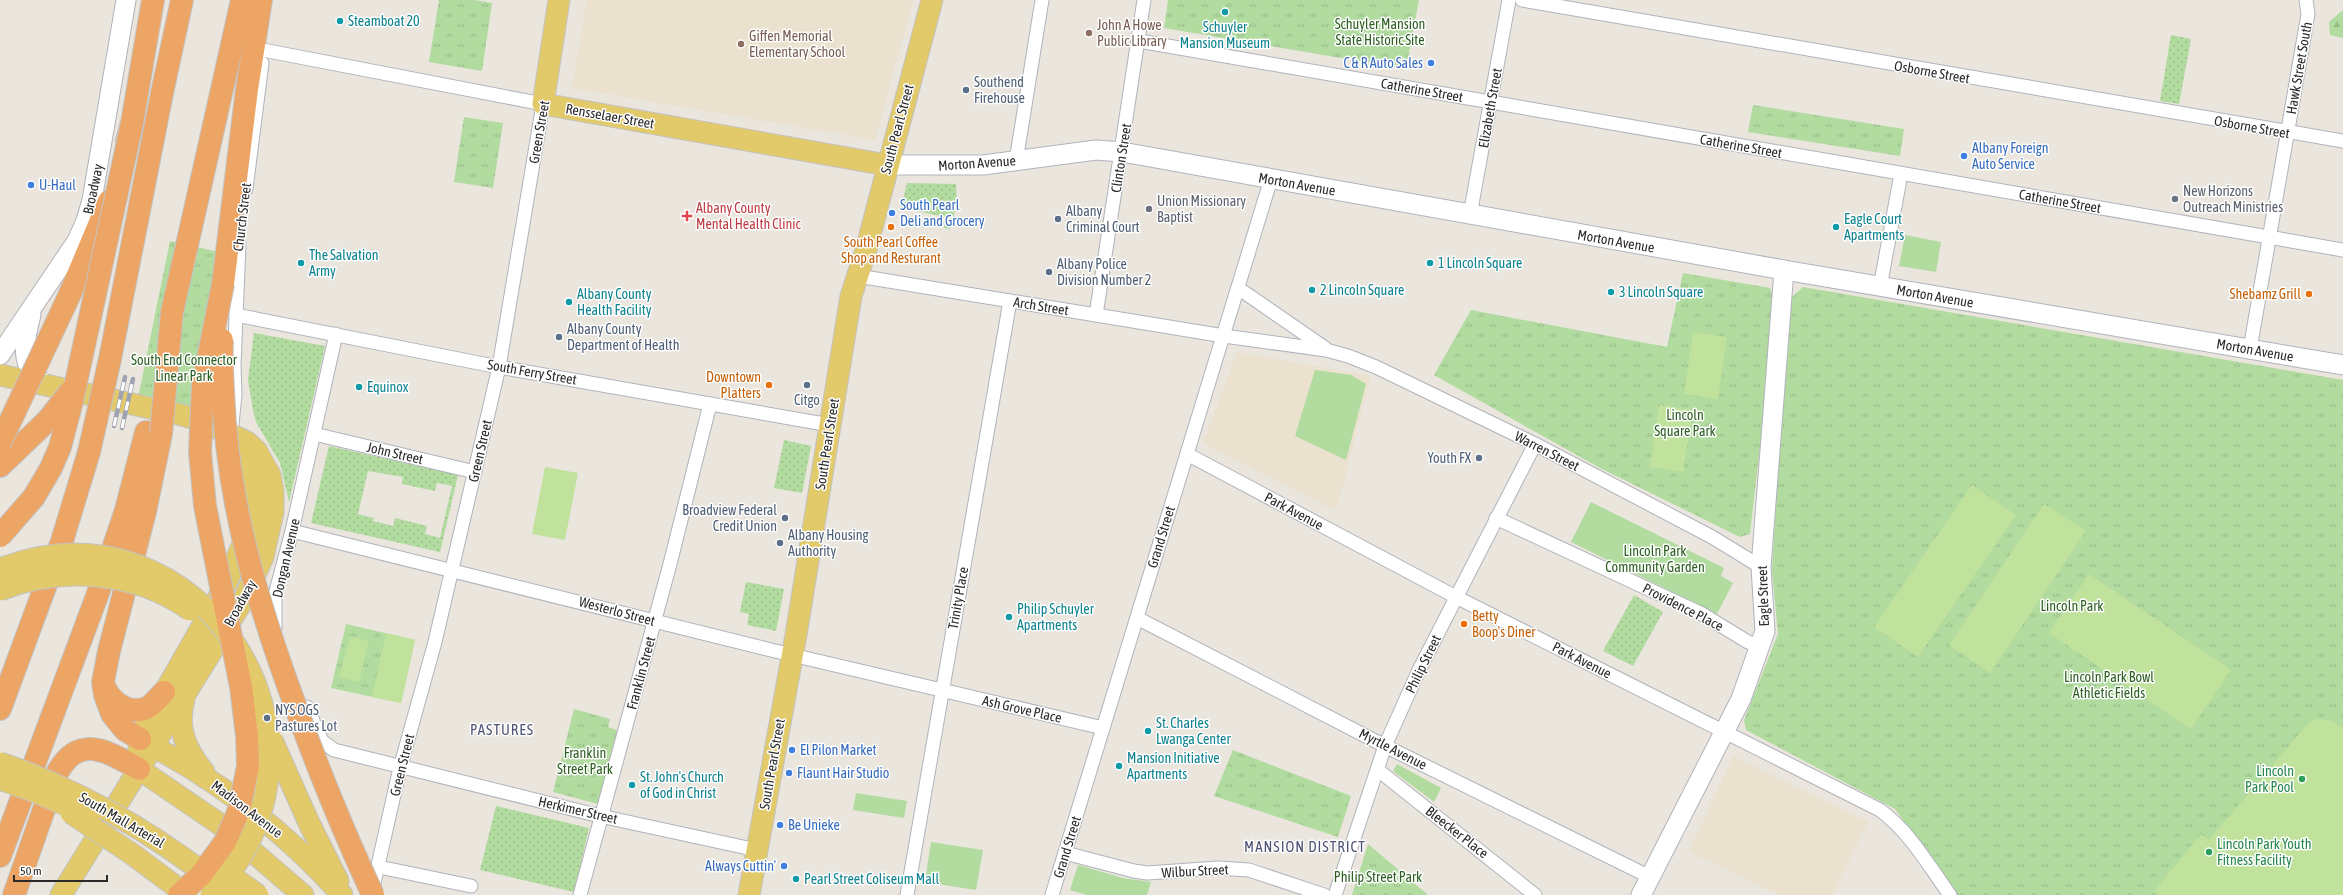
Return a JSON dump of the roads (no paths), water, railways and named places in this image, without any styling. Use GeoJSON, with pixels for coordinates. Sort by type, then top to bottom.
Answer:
{"type":"FeatureCollection","features":[{"type":"Feature","properties":{"kind":"highway"},"geometry":{"type":"LineString","coordinates":[[0,536],[30,502],[51,468],[68,420],[132,124],[153,0]]}},
{"type":"Feature","properties":{"kind":"highway"},"geometry":{"type":"LineString","coordinates":[[0,709],[62,541],[89,452],[110,359],[162,93],[182,0]]}},
{"type":"Feature","properties":{"kind":"highway"},"geometry":{"type":"LineString","coordinates":[[147,743],[125,730],[112,714],[105,696],[103,682],[109,651],[145,512],[153,433],[172,312],[242,0]]}},
{"type":"Feature","properties":{"kind":"highway"},"geometry":{"type":"LineString","coordinates":[[179,895],[201,875],[225,842],[239,810],[248,766],[247,736],[241,687],[206,506],[200,452],[203,384],[223,284],[247,89],[262,0]]}},
{"type":"Feature","properties":{"kind":"highway"},"geometry":{"type":"LineString","coordinates":[[0,466],[48,420],[62,404],[85,361],[98,324],[162,93]]}},
{"type":"Feature","properties":{"kind":"highway"},"geometry":{"type":"LineString","coordinates":[[0,443],[86,259],[107,206],[132,124]]}},
{"type":"Feature","properties":{"kind":"highway"},"geometry":{"type":"LineString","coordinates":[[223,284],[224,422],[237,514],[251,577],[270,639],[314,758],[372,895]]}},
{"type":"Feature","properties":{"kind":"highway"},"geometry":{"type":"LineString","coordinates":[[0,856],[97,596],[153,433]]}},
{"type":"Feature","properties":{"kind":"highway"},"geometry":{"type":"LineString","coordinates":[[103,682],[108,694],[115,702],[130,709],[146,708],[164,692]]}},
{"type":"Feature","properties":{"kind":"highway"},"geometry":{"type":"LineString","coordinates":[[14,895],[56,775],[66,758],[74,752],[85,749],[98,750],[138,769]]}},
{"type":"Feature","properties":{"kind":"main road","name":"Green Street"},"geometry":{"type":"LineString","coordinates":[[543,104],[559,0]]}},
{"type":"Feature","properties":{"kind":"main road","name":"South Pearl Street"},"geometry":{"type":"LineString","coordinates":[[749,895],[792,655],[851,296],[858,276],[932,0]]}},
{"type":"Feature","properties":{"kind":"main road","name":"Rensselaer Street"},"geometry":{"type":"LineString","coordinates":[[543,104],[887,165]]}},
{"type":"Feature","properties":{"kind":"main road","name":"Broadway"},"geometry":{"type":"LineString","coordinates":[[0,375],[182,415],[202,421],[247,442],[266,466],[273,490],[273,512],[264,551],[254,578],[232,620],[187,691],[147,743]]}},
{"type":"Feature","properties":{"kind":"main road","name":"Broadway"},"geometry":{"type":"LineString","coordinates":[[61,895],[138,769],[164,692],[224,588],[251,524],[254,507],[252,483],[230,434]]}},
{"type":"Feature","properties":{"kind":"main road"},"geometry":{"type":"LineString","coordinates":[[0,569],[31,560],[71,556],[101,557],[135,566],[162,577],[195,598],[218,621],[241,651],[251,670],[263,703],[269,735],[268,773],[260,812],[244,850],[228,876],[211,895]]}},
{"type":"Feature","properties":{"kind":"main road"},"geometry":{"type":"LineString","coordinates":[[0,590],[26,581],[51,576],[99,576],[119,579],[177,601],[212,629],[238,666],[316,837],[347,895]]}},
{"type":"Feature","properties":{"kind":"main road"},"geometry":{"type":"LineString","coordinates":[[187,691],[181,715],[183,737],[191,754],[214,783]]}},
{"type":"Feature","properties":{"kind":"main road","name":"Madison Avenue"},"geometry":{"type":"LineString","coordinates":[[147,743],[214,783],[290,842],[342,895]]}},
{"type":"Feature","properties":{"kind":"main road","name":"South Mall Arterial"},"geometry":{"type":"LineString","coordinates":[[0,763],[56,792],[198,881],[216,895]]}},
{"type":"Feature","properties":{"kind":"main road","name":"Madison Avenue"},"geometry":{"type":"LineString","coordinates":[[138,769],[224,827],[303,895]]}},
{"type":"Feature","properties":{"kind":"main road","name":"South Mall Arterial"},"geometry":{"type":"LineString","coordinates":[[0,779],[88,799],[147,832],[182,856],[232,895]]}},
{"type":"Feature","properties":{"kind":"main road"},"geometry":{"type":"LineString","coordinates":[[56,792],[78,819],[132,854],[186,895]]}},
{"type":"Feature","properties":{"kind":"main road"},"geometry":{"type":"LineString","coordinates":[[56,792],[121,808],[152,824],[258,895]]}},
{"type":"Feature","properties":{"kind":"street","name":"Broadway"},"geometry":{"type":"LineString","coordinates":[[0,355],[77,240],[89,211],[126,0]]}},
{"type":"Feature","properties":{"kind":"street","name":"Church Street"},"geometry":{"type":"LineString","coordinates":[[230,434],[235,416],[237,257],[269,0]]}},
{"type":"Feature","properties":{"kind":"street"},"geometry":{"type":"LineString","coordinates":[[1016,161],[1042,0]]}},
{"type":"Feature","properties":{"kind":"street","name":"Clinton Street"},"geometry":{"type":"LineString","coordinates":[[1096,315],[1139,41],[1144,0]]}},
{"type":"Feature","properties":{"kind":"street","name":"Elizabeth Street"},"geometry":{"type":"LineString","coordinates":[[1470,215],[1492,102],[1509,0]]}},
{"type":"Feature","properties":{"kind":"street","name":"Osborne Street"},"geometry":{"type":"LineString","coordinates":[[1522,0],[2287,133],[2343,141]]}},
{"type":"Feature","properties":{"kind":"street","name":"Hawk Street South"},"geometry":{"type":"LineString","coordinates":[[2250,349],[2308,14],[2306,0]]}},
{"type":"Feature","properties":{"kind":"street","name":"Catherine Street"},"geometry":{"type":"LineString","coordinates":[[1139,41],[2343,250]]}},
{"type":"Feature","properties":{"kind":"street","name":"Rensselaer Street"},"geometry":{"type":"LineString","coordinates":[[263,50],[543,104]]}},
{"type":"Feature","properties":{"kind":"street","name":"Green Street"},"geometry":{"type":"LineString","coordinates":[[372,895],[400,768],[429,665],[453,570],[499,366],[543,104]]}},
{"type":"Feature","properties":{"kind":"street","name":"Morton Avenue"},"geometry":{"type":"LineString","coordinates":[[887,165],[963,166],[1016,161],[1096,150],[1122,152],[1880,287],[2343,365]]}},
{"type":"Feature","properties":{"kind":"street"},"geometry":{"type":"LineString","coordinates":[[1880,287],[1901,174]]}},
{"type":"Feature","properties":{"kind":"street","name":"Grand Street"},"geometry":{"type":"LineString","coordinates":[[1052,895],[1271,179]]}},
{"type":"Feature","properties":{"kind":"street","name":"Eagle Street"},"geometry":{"type":"LineString","coordinates":[[1641,895],[1741,699],[1761,647],[1765,631],[1761,567],[1784,270]]}},
{"type":"Feature","properties":{"kind":"street","name":"Arch Street"},"geometry":{"type":"LineString","coordinates":[[858,276],[1224,336]]}},
{"type":"Feature","properties":{"kind":"street","name":"Warren Street"},"geometry":{"type":"LineString","coordinates":[[1238,288],[1326,350]]}},
{"type":"Feature","properties":{"kind":"street"},"geometry":{"type":"LineString","coordinates":[[37,298],[26,338],[25,352],[28,364],[34,376],[52,386]]}},
{"type":"Feature","properties":{"kind":"street","name":"Trinity Place"},"geometry":{"type":"LineString","coordinates":[[907,895],[1010,301]]}},
{"type":"Feature","properties":{"kind":"street","name":"South Ferry Street"},"geometry":{"type":"LineString","coordinates":[[236,315],[499,366],[830,425]]}},
{"type":"Feature","properties":{"kind":"street","name":"Dongan Avenue"},"geometry":{"type":"LineString","coordinates":[[336,334],[292,531],[275,595],[274,625],[322,741],[334,750],[400,768]]}},
{"type":"Feature","properties":{"kind":"street","name":"Warren Street"},"geometry":{"type":"LineString","coordinates":[[1224,336],[1326,350],[1376,367],[1535,444],[1712,537],[1761,567]]}},
{"type":"Feature","properties":{"kind":"street","name":"Franklin Street"},"geometry":{"type":"LineString","coordinates":[[580,895],[600,816],[655,621],[710,404]]}},
{"type":"Feature","properties":{"kind":"street","name":"John Street"},"geometry":{"type":"LineString","coordinates":[[314,434],[475,472]]}},
{"type":"Feature","properties":{"kind":"street","name":"Philip Street"},"geometry":{"type":"LineString","coordinates":[[1335,895],[1385,746],[1419,670],[1535,444]]}},
{"type":"Feature","properties":{"kind":"street","name":"Park Avenue"},"geometry":{"type":"LineString","coordinates":[[1187,454],[1456,597],[1725,730],[1880,810],[1898,823],[1911,837],[1950,895]]}},
{"type":"Feature","properties":{"kind":"street","name":"Providence Place"},"geometry":{"type":"LineString","coordinates":[[1496,518],[1702,614],[1748,642],[1761,647]]}},
{"type":"Feature","properties":{"kind":"street","name":"Westerlo Street"},"geometry":{"type":"LineString","coordinates":[[292,531],[792,655],[942,690]]}},
{"type":"Feature","properties":{"kind":"street","name":"Myrtle Avenue"},"geometry":{"type":"LineString","coordinates":[[1137,618],[1385,746],[1650,877]]}},
{"type":"Feature","properties":{"kind":"street","name":"Ash Grove Place"},"geometry":{"type":"LineString","coordinates":[[942,690],[1103,728]]}},
{"type":"Feature","properties":{"kind":"street","name":"Herkimer Street"},"geometry":{"type":"LineString","coordinates":[[400,768],[600,816],[757,850]]}},
{"type":"Feature","properties":{"kind":"street","name":"Bleecker Place"},"geometry":{"type":"LineString","coordinates":[[1378,770],[1535,895]]}},
{"type":"Feature","properties":{"kind":"street","name":"Wilbur Street"},"geometry":{"type":"LineString","coordinates":[[1065,853],[1147,873],[1218,868],[1249,870],[1324,895]]}},
{"type":"Feature","properties":{"kind":"street"},"geometry":{"type":"LineString","coordinates":[[379,867],[471,886]]}},
{"type":"Feature","properties":{"kind":"railway"},"geometry":{"type":"LineString","coordinates":[[114,426],[125,377]]}},
{"type":"Feature","properties":{"kind":"railway"},"geometry":{"type":"LineString","coordinates":[[122,428],[133,379]]}},
{"type":"Feature","properties":{"kind":"place","name":"Schuyler Mansion Museum"},"geometry":{"type":"Point","coordinates":[1225,12]}},
{"type":"Feature","properties":{"kind":"place","name":"Steamboat 20"},"geometry":{"type":"Point","coordinates":[340,21]}},
{"type":"Feature","properties":{"kind":"place","name":"John A Howe Public Library"},"geometry":{"type":"Point","coordinates":[1089,33]}},
{"type":"Feature","properties":{"kind":"place","name":"Giffen Memorial Elementary School"},"geometry":{"type":"Point","coordinates":[741,44]}},
{"type":"Feature","properties":{"kind":"place","name":"C & R Auto Sales"},"geometry":{"type":"Point","coordinates":[1431,63]}},
{"type":"Feature","properties":{"kind":"place","name":"Southend Firehouse"},"geometry":{"type":"Point","coordinates":[966,90]}},
{"type":"Feature","properties":{"kind":"place","name":"Albany Foreign Auto Service"},"geometry":{"type":"Point","coordinates":[1964,156]}},
{"type":"Feature","properties":{"kind":"place","name":"U-Haul"},"geometry":{"type":"Point","coordinates":[31,185]}},
{"type":"Feature","properties":{"kind":"place","name":"New Horizons Outreach Ministries"},"geometry":{"type":"Point","coordinates":[2175,199]}},
{"type":"Feature","properties":{"kind":"place","name":"Union Missionary Baptist"},"geometry":{"type":"Point","coordinates":[1149,209]}},
{"type":"Feature","properties":{"kind":"place","name":"South Pearl Deli and Grocery"},"geometry":{"type":"Point","coordinates":[892,213]}},
{"type":"Feature","properties":{"kind":"place","name":"Albany County Mental Health Clinic"},"geometry":{"type":"Point","coordinates":[687,216]}},
{"type":"Feature","properties":{"kind":"place","name":"Albany Criminal Court"},"geometry":{"type":"Point","coordinates":[1058,219]}},
{"type":"Feature","properties":{"kind":"place","name":"South Pearl Coffee Shop and Resturant"},"geometry":{"type":"Point","coordinates":[891,227]}},
{"type":"Feature","properties":{"kind":"place","name":"Eagle Court Apartments"},"geometry":{"type":"Point","coordinates":[1836,227]}},
{"type":"Feature","properties":{"kind":"place","name":"The Salvation Army"},"geometry":{"type":"Point","coordinates":[301,263]}},
{"type":"Feature","properties":{"kind":"place","name":"1 Lincoln Square"},"geometry":{"type":"Point","coordinates":[1430,263]}},
{"type":"Feature","properties":{"kind":"place","name":"Albany Police Division Number 2"},"geometry":{"type":"Point","coordinates":[1049,272]}},
{"type":"Feature","properties":{"kind":"place","name":"2 Lincoln Square"},"geometry":{"type":"Point","coordinates":[1312,290]}},
{"type":"Feature","properties":{"kind":"place","name":"3 Lincoln Square"},"geometry":{"type":"Point","coordinates":[1611,292]}},
{"type":"Feature","properties":{"kind":"place","name":"Shebamz Grill"},"geometry":{"type":"Point","coordinates":[2309,294]}},
{"type":"Feature","properties":{"kind":"place","name":"Albany County Health Facility"},"geometry":{"type":"Point","coordinates":[569,302]}},
{"type":"Feature","properties":{"kind":"place","name":"Albany County Department of Health"},"geometry":{"type":"Point","coordinates":[559,337]}},
{"type":"Feature","properties":{"kind":"place","name":"Downtown Platters"},"geometry":{"type":"Point","coordinates":[769,385]}},
{"type":"Feature","properties":{"kind":"place","name":"Citgo"},"geometry":{"type":"Point","coordinates":[807,385]}},
{"type":"Feature","properties":{"kind":"place","name":"Equinox"},"geometry":{"type":"Point","coordinates":[359,387]}},
{"type":"Feature","properties":{"kind":"place","name":"Youth FX"},"geometry":{"type":"Point","coordinates":[1479,458]}},
{"type":"Feature","properties":{"kind":"place","name":"Broadview Federal Credit Union"},"geometry":{"type":"Point","coordinates":[785,518]}},
{"type":"Feature","properties":{"kind":"place","name":"Albany Housing Authority"},"geometry":{"type":"Point","coordinates":[780,543]}},
{"type":"Feature","properties":{"kind":"place","name":"Philip Schuyler Apartments"},"geometry":{"type":"Point","coordinates":[1009,617]}},
{"type":"Feature","properties":{"kind":"place","name":"Betty Boop's Diner"},"geometry":{"type":"Point","coordinates":[1464,624]}},
{"type":"Feature","properties":{"kind":"place","name":"NYS OGS Pastures Lot"},"geometry":{"type":"Point","coordinates":[267,718]}},
{"type":"Feature","properties":{"kind":"place","name":"St. Charles Lwanga Center"},"geometry":{"type":"Point","coordinates":[1148,731]}},
{"type":"Feature","properties":{"kind":"place","name":"El Pilon Market"},"geometry":{"type":"Point","coordinates":[792,750]}},
{"type":"Feature","properties":{"kind":"place","name":"Mansion Initiative Apartments"},"geometry":{"type":"Point","coordinates":[1119,766]}},
{"type":"Feature","properties":{"kind":"place","name":"Flaunt Hair Studio"},"geometry":{"type":"Point","coordinates":[789,773]}},
{"type":"Feature","properties":{"kind":"place","name":"Lincoln Park Pool"},"geometry":{"type":"Point","coordinates":[2302,779]}},
{"type":"Feature","properties":{"kind":"place","name":"St. John's Church of God in Christ"},"geometry":{"type":"Point","coordinates":[632,785]}},
{"type":"Feature","properties":{"kind":"place","name":"Be Unieke"},"geometry":{"type":"Point","coordinates":[780,825]}},
{"type":"Feature","properties":{"kind":"place","name":"Lincoln Park Youth Fitness Facility"},"geometry":{"type":"Point","coordinates":[2209,852]}},
{"type":"Feature","properties":{"kind":"place","name":"Always Cuttin'"},"geometry":{"type":"Point","coordinates":[784,866]}},
{"type":"Feature","properties":{"kind":"place","name":"Pearl Street Coliseum Mall"},"geometry":{"type":"Point","coordinates":[796,879]}},
{"type":"Feature","properties":{"kind":"district","name":"PASTURES"},"geometry":{"type":"Point","coordinates":[502,729]}},
{"type":"Feature","properties":{"kind":"district","name":"MANSION DISTRICT"},"geometry":{"type":"Point","coordinates":[1305,846]}},
{"type":"Feature","properties":{"kind":"park label","name":"Schuyler Mansion State Historic Site"},"geometry":{"type":"Point","coordinates":[1380,32]}},
{"type":"Feature","properties":{"kind":"park label","name":"South End Connector Linear Park"},"geometry":{"type":"Point","coordinates":[184,368]}},
{"type":"Feature","properties":{"kind":"park label","name":"Lincoln Square Park"},"geometry":{"type":"Point","coordinates":[1685,424]}},
{"type":"Feature","properties":{"kind":"park label","name":"Lincoln Park Community Garden"},"geometry":{"type":"Point","coordinates":[1655,560]}},
{"type":"Feature","properties":{"kind":"park label","name":"Lincoln Park"},"geometry":{"type":"Point","coordinates":[2072,606]}},
{"type":"Feature","properties":{"kind":"park label","name":"Lincoln Park Bowl Athletic Fields"},"geometry":{"type":"Point","coordinates":[2109,686]}},
{"type":"Feature","properties":{"kind":"park label","name":"Franklin Street Park"},"geometry":{"type":"Point","coordinates":[585,762]}},
{"type":"Feature","properties":{"kind":"park label","name":"Philip Street Park"},"geometry":{"type":"Point","coordinates":[1378,877]}}]}
